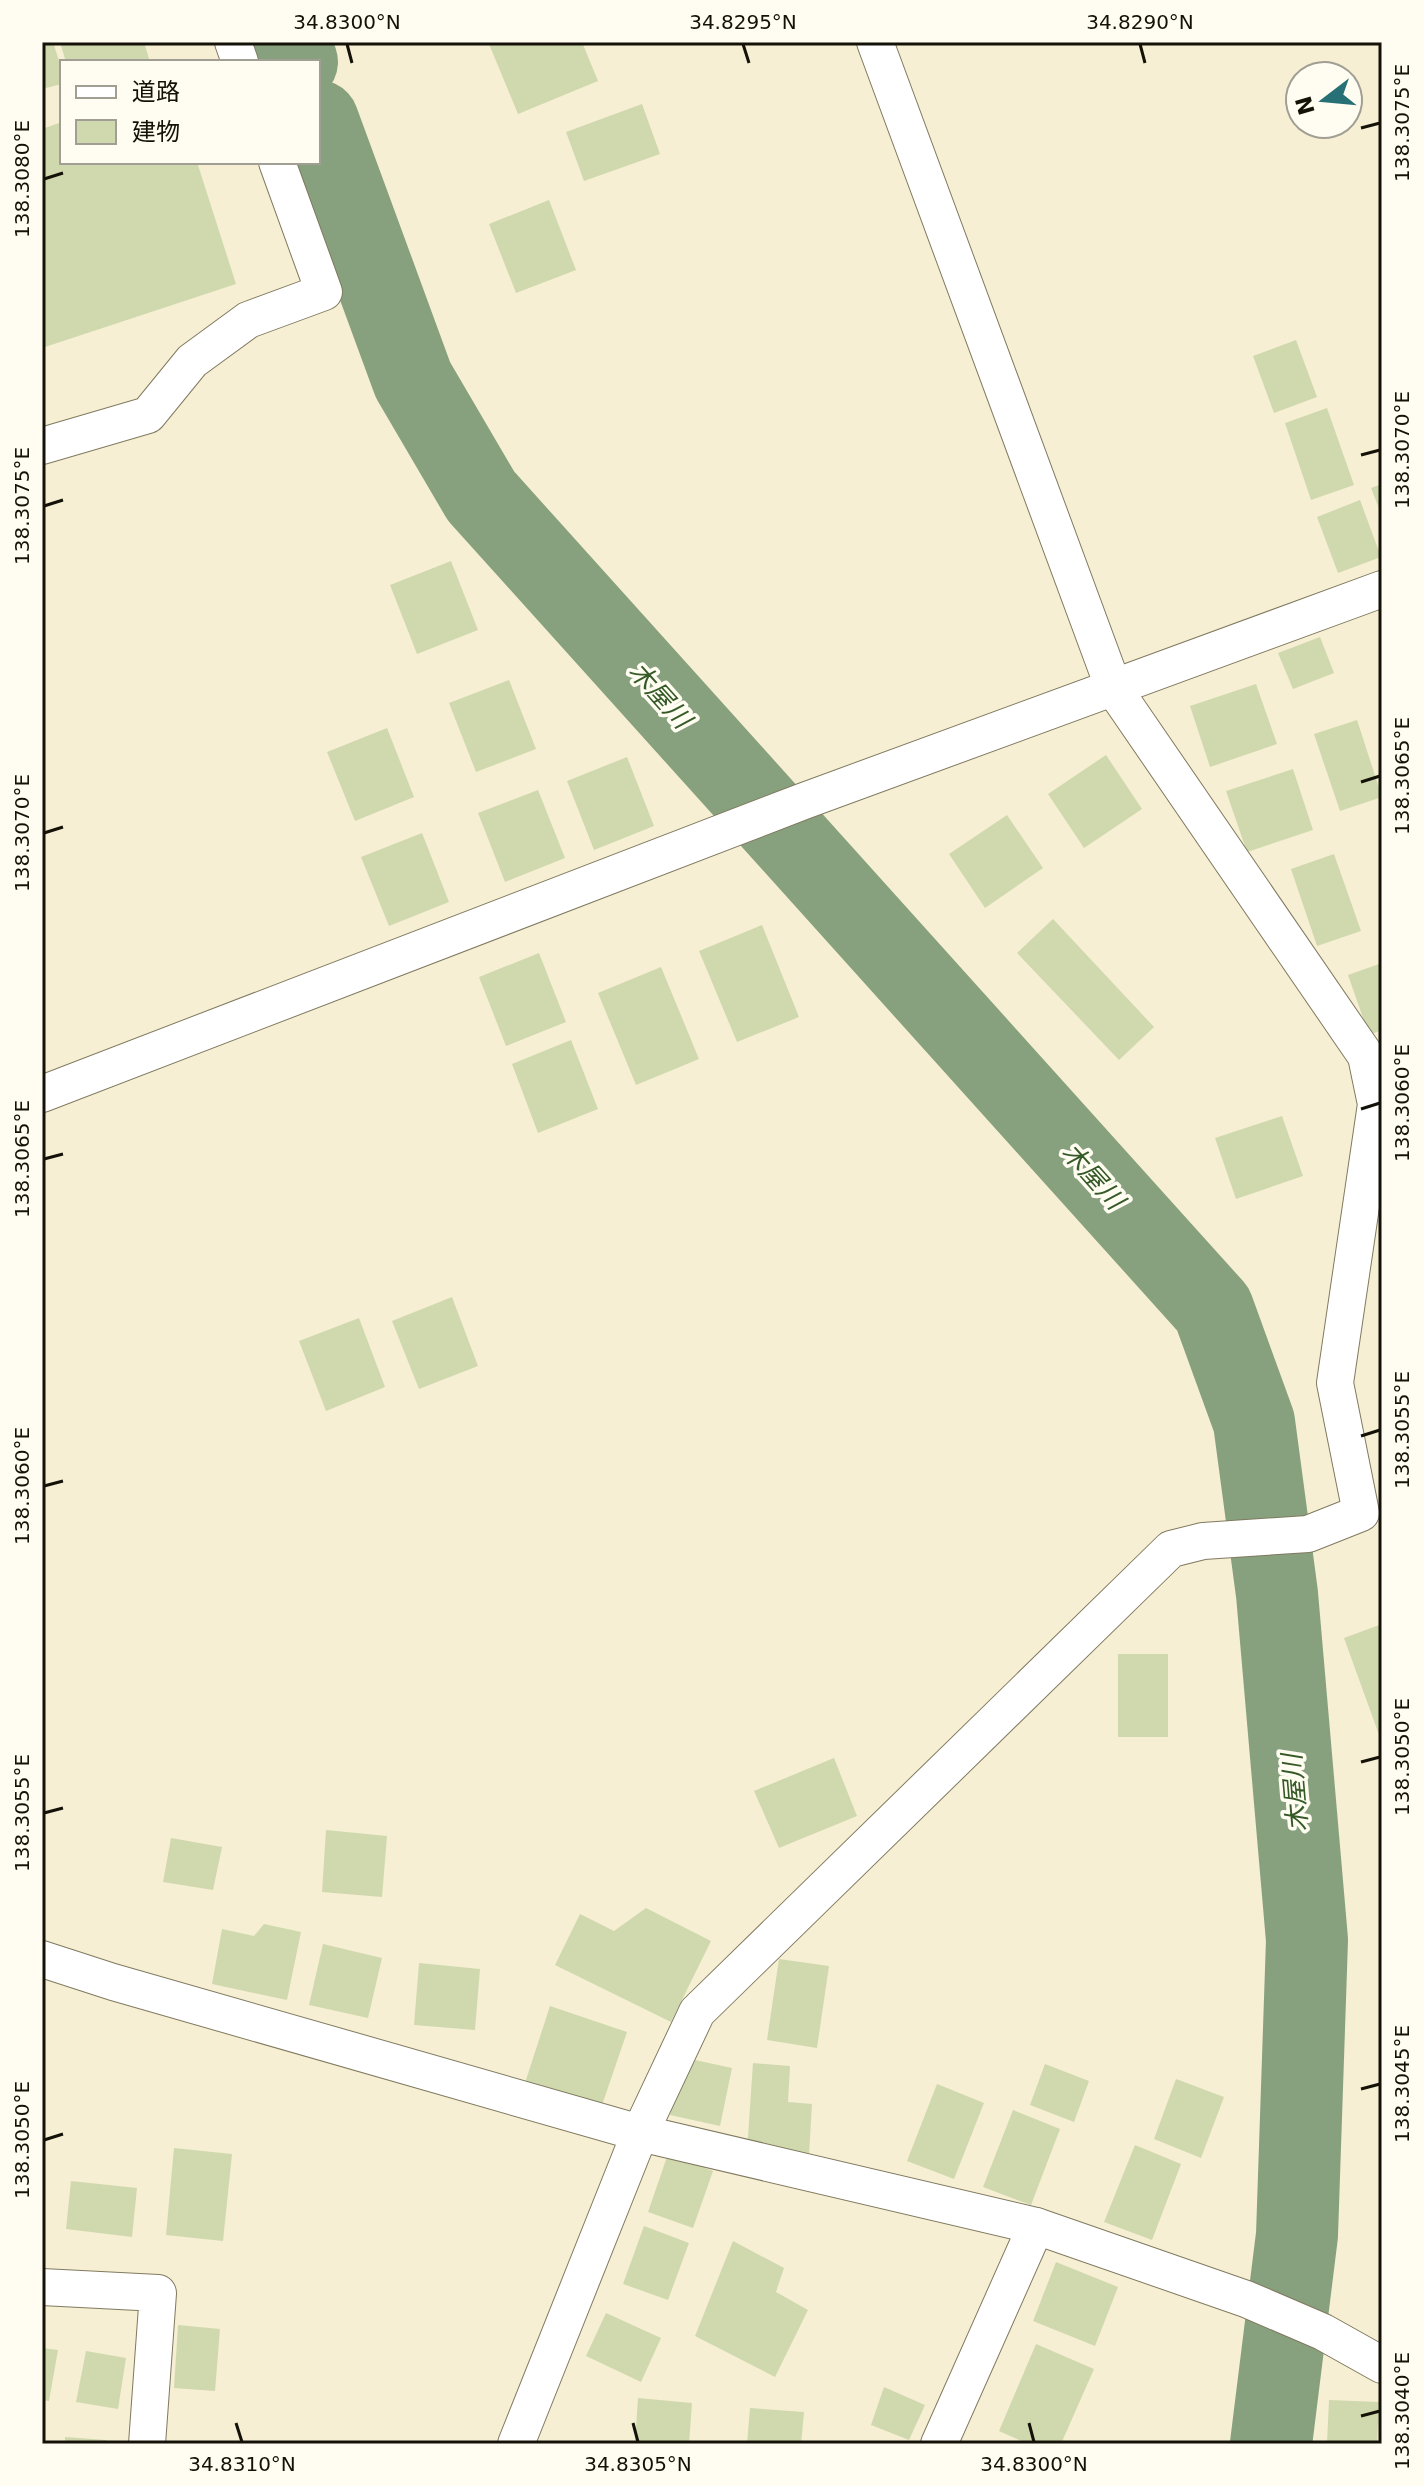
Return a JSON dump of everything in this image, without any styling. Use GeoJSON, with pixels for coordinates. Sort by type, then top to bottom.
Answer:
{"type":"FeatureCollection","features":[{"type":"Feature","properties":{"kind":"street"},"geometry":{"type":"LineString","coordinates":[[516,2444],[640,2133],[697,2012],[1171,1549],[1203,1541],[1308,1534],[1361,1513],[1335,1383],[1376,1104],[1366,1056],[1114,689],[875,42]]}},
{"type":"Feature","properties":{"kind":"street"},"geometry":{"type":"LineString","coordinates":[[42,446],[148,415],[192,361],[248,320],[324,292],[278,164]]}},
{"type":"Feature","properties":{"kind":"street"},"geometry":{"type":"LineString","coordinates":[[42,1094],[804,801],[1382,589]]}},
{"type":"Feature","properties":{"kind":"street"},"geometry":{"type":"LineString","coordinates":[[42,1959],[128,1987],[640,2133],[1036,2226],[1246,2299],[1323,2332],[1382,2365]]}},
{"type":"Feature","properties":{"kind":"street"},"geometry":{"type":"LineString","coordinates":[[939,2444],[1036,2226]]}},
{"type":"Feature","properties":{"kind":"street"},"geometry":{"type":"LineString","coordinates":[[42,2287],[158,2293],[147,2444]]}},
{"type":"Feature","properties":{"kind":"building"},"geometry":{"type":"Polygon","coordinates":[[[42,42],[53,42],[60,64],[60,84],[42,89],[42,42]]]}},
{"type":"Feature","properties":{"kind":"building"},"geometry":{"type":"Polygon","coordinates":[[[60,42],[144,42],[149,60],[65,60],[60,42]]]}},
{"type":"Feature","properties":{"kind":"building"},"geometry":{"type":"Polygon","coordinates":[[[582,42],[598,81],[518,114],[489,44],[582,42]]]}},
{"type":"Feature","properties":{"kind":"building"},"geometry":{"type":"Polygon","coordinates":[[[642,104],[660,154],[584,181],[566,132],[642,104]]]}},
{"type":"Feature","properties":{"kind":"building"},"geometry":{"type":"Polygon","coordinates":[[[60,123],[60,164],[198,164],[236,284],[42,348],[42,129],[60,123]]]}},
{"type":"Feature","properties":{"kind":"building"},"geometry":{"type":"Polygon","coordinates":[[[549,200],[576,270],[516,293],[489,224],[549,200]]]}},
{"type":"Feature","properties":{"kind":"building"},"geometry":{"type":"Polygon","coordinates":[[[1296,340],[1317,397],[1274,413],[1253,356],[1296,340]]]}},
{"type":"Feature","properties":{"kind":"building"},"geometry":{"type":"Polygon","coordinates":[[[1327,408],[1354,485],[1311,500],[1285,423],[1327,408]]]}},
{"type":"Feature","properties":{"kind":"building"},"geometry":{"type":"Polygon","coordinates":[[[1382,484],[1382,516],[1371,488],[1382,484]]]}},
{"type":"Feature","properties":{"kind":"building"},"geometry":{"type":"Polygon","coordinates":[[[1360,500],[1381,557],[1338,573],[1317,517],[1360,500]]]}},
{"type":"Feature","properties":{"kind":"building"},"geometry":{"type":"Polygon","coordinates":[[[451,561],[478,630],[417,654],[390,585],[451,561]]]}},
{"type":"Feature","properties":{"kind":"building"},"geometry":{"type":"Polygon","coordinates":[[[1320,637],[1334,673],[1293,689],[1278,653],[1320,637]]]}},
{"type":"Feature","properties":{"kind":"building"},"geometry":{"type":"Polygon","coordinates":[[[509,680],[536,749],[476,772],[449,703],[509,680]]]}},
{"type":"Feature","properties":{"kind":"building"},"geometry":{"type":"Polygon","coordinates":[[[1256,684],[1277,744],[1210,767],[1190,706],[1256,684]]]}},
{"type":"Feature","properties":{"kind":"building"},"geometry":{"type":"Polygon","coordinates":[[[1357,720],[1382,797],[1340,811],[1314,734],[1357,720]]]}},
{"type":"Feature","properties":{"kind":"building"},"geometry":{"type":"Polygon","coordinates":[[[387,728],[414,797],[355,821],[327,752],[387,728]]]}},
{"type":"Feature","properties":{"kind":"building"},"geometry":{"type":"Polygon","coordinates":[[[1106,755],[1142,809],[1084,848],[1048,794],[1106,755]]]}},
{"type":"Feature","properties":{"kind":"building"},"geometry":{"type":"Polygon","coordinates":[[[627,757],[654,826],[594,850],[567,781],[627,757]]]}},
{"type":"Feature","properties":{"kind":"building"},"geometry":{"type":"Polygon","coordinates":[[[1293,769],[1313,830],[1247,852],[1226,791],[1293,769]]]}},
{"type":"Feature","properties":{"kind":"building"},"geometry":{"type":"Polygon","coordinates":[[[538,790],[565,858],[505,882],[478,813],[538,790]]]}},
{"type":"Feature","properties":{"kind":"building"},"geometry":{"type":"Polygon","coordinates":[[[1007,815],[1043,868],[985,908],[949,854],[1007,815]]]}},
{"type":"Feature","properties":{"kind":"building"},"geometry":{"type":"Polygon","coordinates":[[[422,833],[449,902],[389,926],[361,857],[422,833]]]}},
{"type":"Feature","properties":{"kind":"building"},"geometry":{"type":"Polygon","coordinates":[[[1334,854],[1361,931],[1317,946],[1291,869],[1334,854]]]}},
{"type":"Feature","properties":{"kind":"building"},"geometry":{"type":"Polygon","coordinates":[[[1053,919],[1154,1027],[1119,1060],[1017,953],[1053,919]]]}},
{"type":"Feature","properties":{"kind":"building"},"geometry":{"type":"Polygon","coordinates":[[[762,925],[799,1017],[737,1042],[699,951],[762,925]]]}},
{"type":"Feature","properties":{"kind":"building"},"geometry":{"type":"Polygon","coordinates":[[[539,953],[566,1022],[506,1046],[479,977],[539,953]]]}},
{"type":"Feature","properties":{"kind":"building"},"geometry":{"type":"Polygon","coordinates":[[[1382,963],[1382,1030],[1369,1035],[1348,975],[1382,963]]]}},
{"type":"Feature","properties":{"kind":"building"},"geometry":{"type":"Polygon","coordinates":[[[661,967],[699,1059],[636,1085],[598,993],[661,967]]]}},
{"type":"Feature","properties":{"kind":"building"},"geometry":{"type":"Polygon","coordinates":[[[571,1040],[598,1109],[538,1133],[512,1064],[571,1040]]]}},
{"type":"Feature","properties":{"kind":"building"},"geometry":{"type":"Polygon","coordinates":[[[1282,1116],[1303,1176],[1236,1199],[1215,1138],[1282,1116]]]}},
{"type":"Feature","properties":{"kind":"building"},"geometry":{"type":"Polygon","coordinates":[[[452,1297],[478,1366],[419,1389],[392,1321],[452,1297]]]}},
{"type":"Feature","properties":{"kind":"building"},"geometry":{"type":"Polygon","coordinates":[[[359,1318],[385,1387],[326,1411],[299,1341],[359,1318]]]}},
{"type":"Feature","properties":{"kind":"building"},"geometry":{"type":"Polygon","coordinates":[[[1382,1624],[1382,1743],[1344,1638],[1382,1624]]]}},
{"type":"Feature","properties":{"kind":"building"},"geometry":{"type":"Polygon","coordinates":[[[1118,1654],[1168,1654],[1168,1737],[1118,1737],[1118,1654]]]}},
{"type":"Feature","properties":{"kind":"building"},"geometry":{"type":"Polygon","coordinates":[[[834,1758],[857,1816],[779,1848],[754,1791],[834,1758]]]}},
{"type":"Feature","properties":{"kind":"building"},"geometry":{"type":"Polygon","coordinates":[[[326,1830],[387,1836],[382,1897],[322,1892],[326,1830]]]}},
{"type":"Feature","properties":{"kind":"building"},"geometry":{"type":"Polygon","coordinates":[[[171,1838],[222,1847],[213,1890],[163,1882],[171,1838]]]}},
{"type":"Feature","properties":{"kind":"building"},"geometry":{"type":"Polygon","coordinates":[[[646,1908],[711,1941],[671,2022],[555,1965],[580,1914],[614,1931],[646,1908]]]}},
{"type":"Feature","properties":{"kind":"building"},"geometry":{"type":"Polygon","coordinates":[[[264,1924],[301,1932],[287,2000],[212,1984],[222,1929],[254,1936],[264,1924]]]}},
{"type":"Feature","properties":{"kind":"building"},"geometry":{"type":"Polygon","coordinates":[[[323,1944],[382,1958],[368,2018],[309,2005],[323,1944]]]}},
{"type":"Feature","properties":{"kind":"building"},"geometry":{"type":"Polygon","coordinates":[[[779,1959],[829,1966],[817,2048],[767,2040],[779,1959]]]}},
{"type":"Feature","properties":{"kind":"building"},"geometry":{"type":"Polygon","coordinates":[[[419,1963],[480,1969],[475,2030],[414,2025],[419,1963]]]}},
{"type":"Feature","properties":{"kind":"building"},"geometry":{"type":"Polygon","coordinates":[[[550,2006],[627,2032],[601,2108],[525,2083],[550,2006]]]}},
{"type":"Feature","properties":{"kind":"building"},"geometry":{"type":"Polygon","coordinates":[[[681,2057],[732,2068],[720,2126],[670,2115],[681,2057]]]}},
{"type":"Feature","properties":{"kind":"building"},"geometry":{"type":"Polygon","coordinates":[[[753,2063],[790,2066],[788,2102],[812,2104],[809,2155],[747,2151],[753,2063]]]}},
{"type":"Feature","properties":{"kind":"building"},"geometry":{"type":"Polygon","coordinates":[[[1045,2064],[1089,2081],[1074,2122],[1030,2105],[1045,2064]]]}},
{"type":"Feature","properties":{"kind":"building"},"geometry":{"type":"Polygon","coordinates":[[[1176,2079],[1224,2097],[1201,2158],[1154,2139],[1176,2079]]]}},
{"type":"Feature","properties":{"kind":"building"},"geometry":{"type":"Polygon","coordinates":[[[937,2084],[984,2103],[954,2179],[907,2161],[937,2084]]]}},
{"type":"Feature","properties":{"kind":"building"},"geometry":{"type":"Polygon","coordinates":[[[1013,2110],[1060,2129],[1031,2205],[983,2187],[1013,2110]]]}},
{"type":"Feature","properties":{"kind":"building"},"geometry":{"type":"Polygon","coordinates":[[[1135,2145],[1181,2164],[1152,2240],[1104,2222],[1135,2145]]]}},
{"type":"Feature","properties":{"kind":"building"},"geometry":{"type":"Polygon","coordinates":[[[174,2148],[232,2154],[223,2241],[166,2235],[174,2148]]]}},
{"type":"Feature","properties":{"kind":"building"},"geometry":{"type":"Polygon","coordinates":[[[668,2154],[713,2171],[693,2228],[648,2212],[668,2154]]]}},
{"type":"Feature","properties":{"kind":"building"},"geometry":{"type":"Polygon","coordinates":[[[71,2181],[137,2188],[132,2237],[66,2229],[71,2181]]]}},
{"type":"Feature","properties":{"kind":"building"},"geometry":{"type":"Polygon","coordinates":[[[644,2226],[689,2243],[668,2300],[623,2284],[644,2226]]]}},
{"type":"Feature","properties":{"kind":"building"},"geometry":{"type":"Polygon","coordinates":[[[733,2241],[784,2268],[776,2292],[808,2310],[775,2377],[695,2336],[733,2241]]]}},
{"type":"Feature","properties":{"kind":"building"},"geometry":{"type":"Polygon","coordinates":[[[1056,2262],[1118,2287],[1095,2346],[1033,2321],[1056,2262]]]}},
{"type":"Feature","properties":{"kind":"building"},"geometry":{"type":"Polygon","coordinates":[[[606,2313],[661,2338],[641,2382],[586,2356],[606,2313]]]}},
{"type":"Feature","properties":{"kind":"building"},"geometry":{"type":"Polygon","coordinates":[[[178,2325],[220,2329],[215,2391],[174,2388],[178,2325]]]}},
{"type":"Feature","properties":{"kind":"building"},"geometry":{"type":"Polygon","coordinates":[[[1036,2344],[1094,2369],[1061,2444],[1028,2444],[999,2431],[1036,2344]]]}},
{"type":"Feature","properties":{"kind":"building"},"geometry":{"type":"Polygon","coordinates":[[[42,2348],[58,2350],[49,2401],[42,2400],[42,2348]]]}},
{"type":"Feature","properties":{"kind":"building"},"geometry":{"type":"Polygon","coordinates":[[[86,2351],[126,2358],[118,2409],[76,2402],[86,2351]]]}},
{"type":"Feature","properties":{"kind":"building"},"geometry":{"type":"Polygon","coordinates":[[[884,2387],[925,2405],[909,2440],[871,2425],[884,2387]]]}},
{"type":"Feature","properties":{"kind":"building"},"geometry":{"type":"Polygon","coordinates":[[[638,2398],[692,2403],[689,2444],[635,2444],[638,2398]]]}},
{"type":"Feature","properties":{"kind":"building"},"geometry":{"type":"Polygon","coordinates":[[[1329,2400],[1379,2402],[1377,2444],[1327,2444],[1329,2400]]]}},
{"type":"Feature","properties":{"kind":"building"},"geometry":{"type":"Polygon","coordinates":[[[750,2408],[804,2412],[801,2444],[747,2444],[750,2408]]]}},
{"type":"Feature","properties":{"kind":"building"},"geometry":{"type":"Polygon","coordinates":[[[65,2437],[106,2440],[106,2444],[65,2444],[65,2437]]]}},
{"type":"Feature","properties":{"kind":"waterway","name":"木屋川"},"geometry":{"type":"LineString","coordinates":[[290,42],[296,60]]}},
{"type":"Feature","properties":{"kind":"waterway","name":"木屋川"},"geometry":{"type":"LineString","coordinates":[[320,126],[413,380],[481,496],[1213,1309],[1254,1422],[1277,1594],[1307,1940],[1297,2235],[1271,2444]]}}]}
